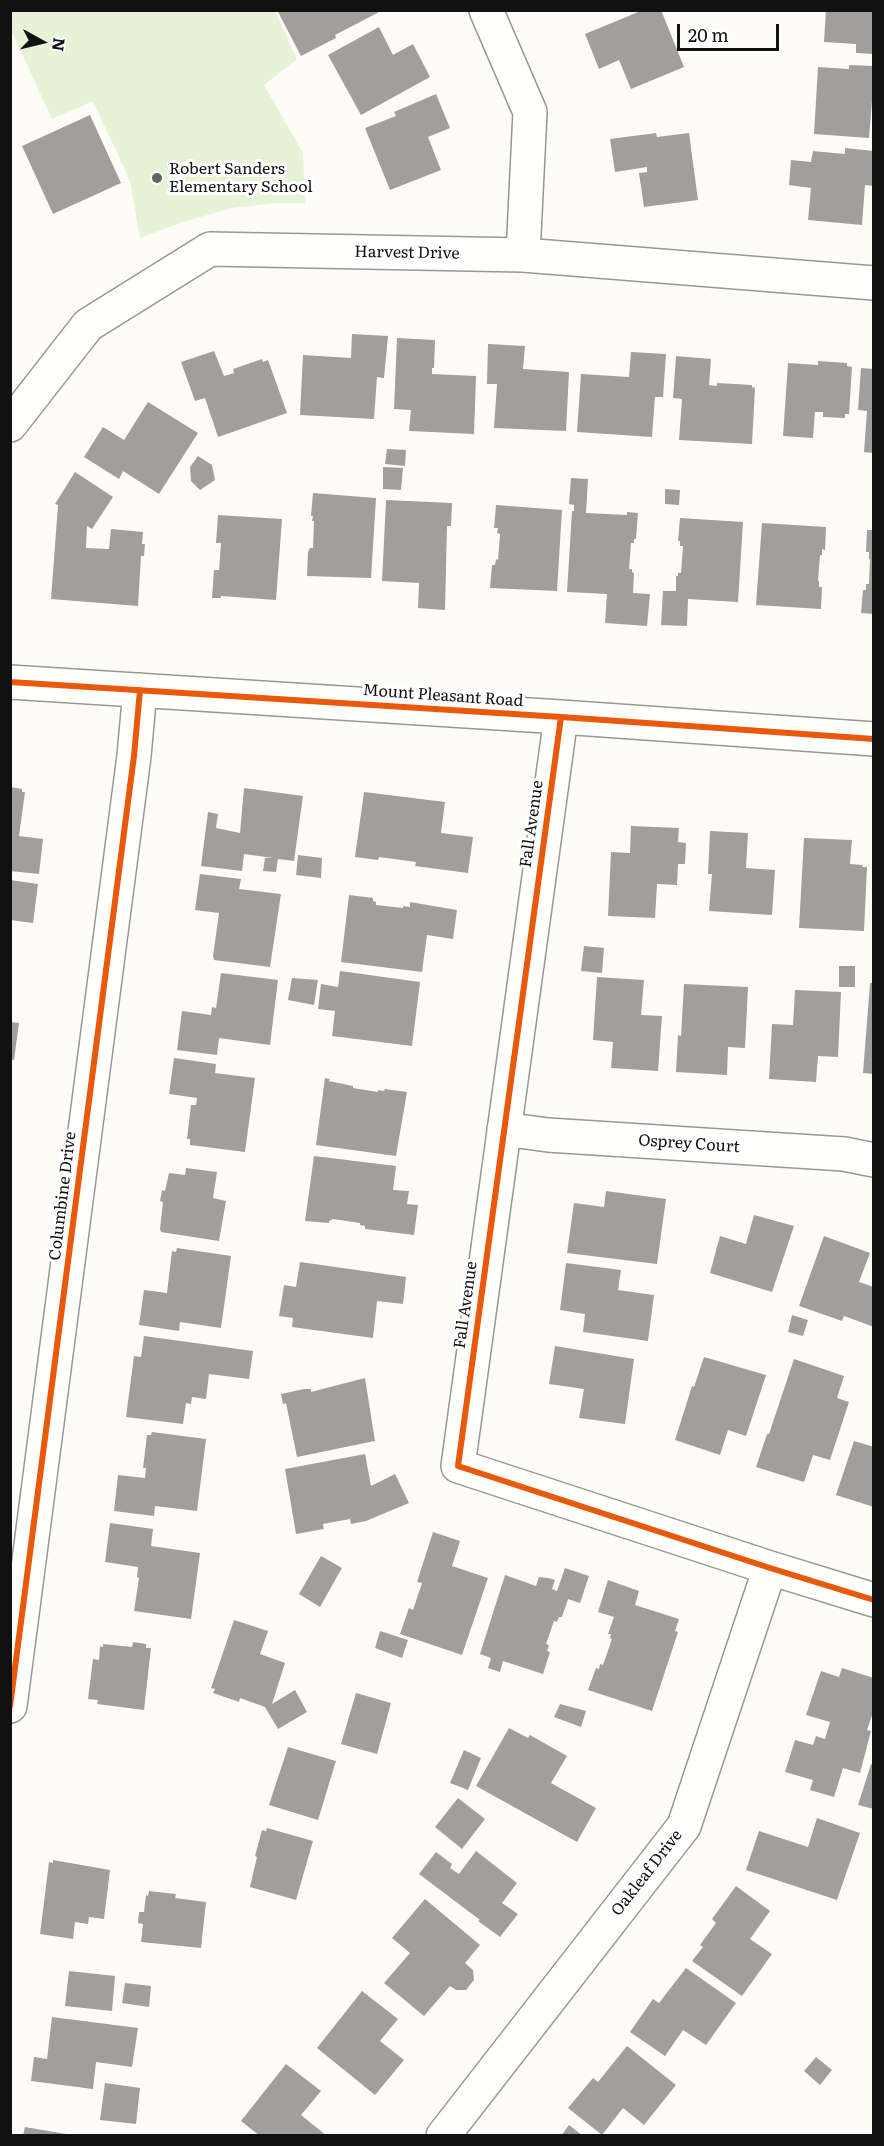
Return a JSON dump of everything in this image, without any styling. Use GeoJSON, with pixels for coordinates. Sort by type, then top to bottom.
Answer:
{"type":"FeatureCollection","features":[{"type":"Feature","properties":{"kind":"street"},"geometry":{"type":"LineString","coordinates":[[486,10],[530,112],[523,255]]}},
{"type":"Feature","properties":{"kind":"street","name":"Harvest Drive"},"geometry":{"type":"LineString","coordinates":[[10,425],[88,325],[210,249],[523,255],[873,283]]}},
{"type":"Feature","properties":{"kind":"street","name":"Mount Pleasant Road"},"geometry":{"type":"LineString","coordinates":[[10,682],[873,739]]}},
{"type":"Feature","properties":{"kind":"street","name":"Columbine Drive"},"geometry":{"type":"LineString","coordinates":[[10,1706],[133,768],[140,690]]}},
{"type":"Feature","properties":{"kind":"street","name":"Fall Avenue"},"geometry":{"type":"LineString","coordinates":[[561,717],[458,1466],[770,1568],[873,1599]]}},
{"type":"Feature","properties":{"kind":"street","name":"Osprey Court"},"geometry":{"type":"LineString","coordinates":[[504,1129],[548,1135],[844,1154],[873,1160]]}},
{"type":"Feature","properties":{"kind":"street","name":"Oakleaf Drive"},"geometry":{"type":"LineString","coordinates":[[443,2136],[684,1826],[770,1568]]}},
{"type":"Feature","properties":{"kind":"green space","name":"Robert Sanders Elementary School"},"geometry":{"type":"Polygon","coordinates":[[[10,11],[275,11],[297,59],[264,85],[303,153],[305,203],[275,203],[232,208],[183,222],[140,238],[130,181],[93,101],[52,119],[11,30],[10,11]]]}},
{"type":"Feature","properties":{"kind":"building"},"geometry":{"type":"Polygon","coordinates":[[[277,10],[383,10],[301,56],[277,10]]]}},
{"type":"Feature","properties":{"kind":"building"},"geometry":{"type":"Polygon","coordinates":[[[643,10],[661,10],[684,67],[631,89],[619,60],[599,69],[585,34],[643,10]]]}},
{"type":"Feature","properties":{"kind":"building"},"geometry":{"type":"Polygon","coordinates":[[[826,10],[874,10],[874,54],[856,53],[856,44],[824,42],[826,10]]]}},
{"type":"Feature","properties":{"kind":"building"},"geometry":{"type":"Polygon","coordinates":[[[379,27],[393,55],[413,44],[430,77],[361,115],[328,55],[379,27]]]}},
{"type":"Feature","properties":{"kind":"building"},"geometry":{"type":"Polygon","coordinates":[[[849,65],[874,66],[874,101],[872,101],[869,138],[814,134],[818,67],[849,69],[849,65]]]}},
{"type":"Feature","properties":{"kind":"building"},"geometry":{"type":"Polygon","coordinates":[[[436,94],[450,128],[428,137],[441,170],[390,190],[365,128],[396,116],[394,112],[436,94]]]}},
{"type":"Feature","properties":{"kind":"building"},"geometry":{"type":"Polygon","coordinates":[[[90,115],[121,183],[53,214],[22,146],[90,115]]]}},
{"type":"Feature","properties":{"kind":"building"},"geometry":{"type":"Polygon","coordinates":[[[656,133],[657,137],[689,133],[698,200],[644,207],[639,173],[647,172],[647,167],[615,172],[610,139],[656,133]]]}},
{"type":"Feature","properties":{"kind":"building"},"geometry":{"type":"Polygon","coordinates":[[[845,148],[874,151],[874,186],[865,185],[862,225],[808,220],[811,188],[789,185],[791,160],[811,162],[813,151],[845,154],[845,148]]]}},
{"type":"Feature","properties":{"kind":"building"},"geometry":{"type":"Polygon","coordinates":[[[352,334],[388,336],[384,378],[377,377],[374,419],[300,415],[303,355],[351,358],[352,334]]]}},
{"type":"Feature","properties":{"kind":"building"},"geometry":{"type":"Polygon","coordinates":[[[397,338],[435,340],[432,374],[476,376],[474,434],[409,431],[411,410],[394,409],[397,338]]]}},
{"type":"Feature","properties":{"kind":"building"},"geometry":{"type":"Polygon","coordinates":[[[488,344],[525,346],[523,369],[569,372],[566,431],[494,428],[497,384],[487,384],[488,344]]]}},
{"type":"Feature","properties":{"kind":"building"},"geometry":{"type":"Polygon","coordinates":[[[214,351],[224,376],[234,373],[233,369],[262,359],[263,362],[268,360],[287,413],[218,437],[205,398],[195,401],[181,362],[214,351]]]}},
{"type":"Feature","properties":{"kind":"building"},"geometry":{"type":"Polygon","coordinates":[[[631,352],[666,354],[663,397],[655,397],[652,437],[577,432],[581,374],[629,377],[631,352]]]}},
{"type":"Feature","properties":{"kind":"building"},"geometry":{"type":"Polygon","coordinates":[[[676,356],[711,359],[709,385],[717,386],[717,383],[752,385],[755,388],[752,444],[679,440],[682,399],[673,398],[676,356]]]}},
{"type":"Feature","properties":{"kind":"building"},"geometry":{"type":"Polygon","coordinates":[[[818,361],[847,363],[847,366],[852,367],[849,414],[845,414],[845,418],[823,417],[823,412],[815,412],[813,438],[783,436],[788,363],[818,365],[818,361]]]}},
{"type":"Feature","properties":{"kind":"building"},"geometry":{"type":"Polygon","coordinates":[[[861,368],[874,369],[874,453],[864,452],[867,411],[858,410],[861,368]]]}},
{"type":"Feature","properties":{"kind":"building"},"geometry":{"type":"Polygon","coordinates":[[[148,402],[198,433],[159,494],[123,471],[119,479],[84,457],[103,427],[124,440],[148,402]]]}},
{"type":"Feature","properties":{"kind":"building"},"geometry":{"type":"Polygon","coordinates":[[[387,449],[406,450],[405,466],[385,464],[387,449]]]}},
{"type":"Feature","properties":{"kind":"building"},"geometry":{"type":"Polygon","coordinates":[[[198,456],[212,465],[215,480],[200,490],[191,481],[190,467],[198,456]]]}},
{"type":"Feature","properties":{"kind":"building"},"geometry":{"type":"Polygon","coordinates":[[[383,467],[403,468],[401,490],[383,489],[383,467]]]}},
{"type":"Feature","properties":{"kind":"building"},"geometry":{"type":"Polygon","coordinates":[[[75,472],[113,497],[92,529],[87,526],[86,548],[109,549],[111,529],[143,532],[142,544],[145,544],[144,556],[141,556],[138,606],[51,599],[58,505],[55,504],[75,472]]]}},
{"type":"Feature","properties":{"kind":"building"},"geometry":{"type":"Polygon","coordinates":[[[571,478],[588,479],[586,513],[627,515],[627,512],[638,513],[636,539],[634,543],[631,543],[629,569],[632,569],[634,573],[633,593],[650,594],[647,626],[605,623],[607,594],[567,592],[572,511],[574,511],[574,505],[569,504],[571,478]]]}},
{"type":"Feature","properties":{"kind":"building"},"geometry":{"type":"Polygon","coordinates":[[[665,489],[680,490],[679,505],[665,504],[665,489]]]}},
{"type":"Feature","properties":{"kind":"building"},"geometry":{"type":"Polygon","coordinates":[[[313,493],[376,498],[371,578],[307,576],[308,552],[310,548],[313,548],[314,521],[311,516],[313,493]]]}},
{"type":"Feature","properties":{"kind":"building"},"geometry":{"type":"Polygon","coordinates":[[[386,500],[452,503],[451,526],[447,526],[445,610],[418,608],[419,583],[382,581],[386,500]]]}},
{"type":"Feature","properties":{"kind":"building"},"geometry":{"type":"Polygon","coordinates":[[[496,505],[562,510],[557,591],[490,588],[492,565],[495,565],[496,559],[498,560],[500,534],[497,533],[498,528],[494,528],[496,505]]]}},
{"type":"Feature","properties":{"kind":"building"},"geometry":{"type":"Polygon","coordinates":[[[218,515],[282,519],[276,600],[221,596],[221,598],[212,598],[214,570],[219,570],[221,543],[216,543],[218,515]]]}},
{"type":"Feature","properties":{"kind":"building"},"geometry":{"type":"Polygon","coordinates":[[[680,518],[743,522],[738,602],[688,599],[687,626],[661,625],[663,591],[676,591],[676,576],[681,573],[683,546],[680,546],[680,541],[678,541],[680,518]]]}},
{"type":"Feature","properties":{"kind":"building"},"geometry":{"type":"Polygon","coordinates":[[[762,523],[826,527],[825,550],[822,549],[822,555],[820,555],[818,581],[819,587],[822,587],[821,609],[756,605],[762,523]]]}},
{"type":"Feature","properties":{"kind":"building"},"geometry":{"type":"Polygon","coordinates":[[[867,530],[874,530],[874,614],[861,613],[863,590],[866,590],[866,584],[869,584],[870,559],[869,552],[866,552],[867,530]]]}},
{"type":"Feature","properties":{"kind":"building"},"geometry":{"type":"Polygon","coordinates":[[[10,787],[22,789],[22,792],[25,792],[19,836],[43,839],[39,874],[10,871],[10,787]]]}},
{"type":"Feature","properties":{"kind":"building"},"geometry":{"type":"Polygon","coordinates":[[[244,788],[303,796],[294,861],[278,859],[276,872],[263,871],[265,858],[273,858],[244,854],[242,871],[201,866],[208,812],[218,814],[216,828],[240,833],[244,788]]]}},
{"type":"Feature","properties":{"kind":"building"},"geometry":{"type":"Polygon","coordinates":[[[364,792],[445,802],[441,833],[473,837],[468,873],[415,866],[416,862],[379,857],[378,860],[355,857],[364,792]]]}},
{"type":"Feature","properties":{"kind":"building"},"geometry":{"type":"Polygon","coordinates":[[[631,826],[679,828],[678,842],[686,843],[685,864],[678,864],[677,885],[657,884],[655,918],[608,916],[611,852],[630,853],[631,826]]]}},
{"type":"Feature","properties":{"kind":"building"},"geometry":{"type":"Polygon","coordinates":[[[710,831],[748,833],[746,868],[775,870],[772,915],[709,911],[712,874],[708,874],[710,831]]]}},
{"type":"Feature","properties":{"kind":"building"},"geometry":{"type":"Polygon","coordinates":[[[804,838],[852,840],[850,864],[867,867],[864,931],[799,928],[804,838]]]}},
{"type":"Feature","properties":{"kind":"building"},"geometry":{"type":"Polygon","coordinates":[[[298,855],[322,858],[321,878],[296,875],[298,855]]]}},
{"type":"Feature","properties":{"kind":"building"},"geometry":{"type":"Polygon","coordinates":[[[200,874],[241,879],[239,889],[281,894],[270,967],[214,960],[219,913],[195,910],[200,874]]]}},
{"type":"Feature","properties":{"kind":"building"},"geometry":{"type":"Polygon","coordinates":[[[10,880],[38,884],[33,923],[10,920],[10,880]]]}},
{"type":"Feature","properties":{"kind":"building"},"geometry":{"type":"Polygon","coordinates":[[[349,895],[373,898],[376,905],[403,908],[403,906],[410,907],[410,902],[457,910],[453,939],[427,935],[422,972],[341,962],[349,895]]]}},
{"type":"Feature","properties":{"kind":"building"},"geometry":{"type":"Polygon","coordinates":[[[584,946],[604,948],[602,973],[581,971],[584,946]]]}},
{"type":"Feature","properties":{"kind":"building"},"geometry":{"type":"Polygon","coordinates":[[[839,966],[855,966],[855,987],[839,987],[839,966]]]}},
{"type":"Feature","properties":{"kind":"building"},"geometry":{"type":"Polygon","coordinates":[[[340,971],[420,982],[412,1046],[332,1036],[335,1011],[318,1009],[321,984],[338,987],[340,971]]]}},
{"type":"Feature","properties":{"kind":"building"},"geometry":{"type":"Polygon","coordinates":[[[221,973],[278,980],[270,1045],[219,1038],[217,1055],[177,1050],[182,1011],[211,1015],[212,1007],[216,1008],[221,973]]]}},
{"type":"Feature","properties":{"kind":"building"},"geometry":{"type":"Polygon","coordinates":[[[597,977],[644,980],[641,1015],[662,1016],[658,1071],[611,1068],[613,1042],[593,1040],[597,977]]]}},
{"type":"Feature","properties":{"kind":"building"},"geometry":{"type":"Polygon","coordinates":[[[292,978],[318,980],[314,1005],[288,1000],[292,978]]]}},
{"type":"Feature","properties":{"kind":"building"},"geometry":{"type":"Polygon","coordinates":[[[870,983],[874,983],[874,1074],[863,1073],[870,983]]]}},
{"type":"Feature","properties":{"kind":"building"},"geometry":{"type":"Polygon","coordinates":[[[684,984],[748,987],[745,1048],[728,1047],[727,1075],[676,1072],[684,984]]]}},
{"type":"Feature","properties":{"kind":"building"},"geometry":{"type":"Polygon","coordinates":[[[795,990],[841,992],[838,1057],[818,1056],[816,1082],[769,1079],[772,1024],[793,1025],[795,990]]]}},
{"type":"Feature","properties":{"kind":"building"},"geometry":{"type":"Polygon","coordinates":[[[10,1022],[19,1023],[14,1060],[10,1059],[10,1022]]]}},
{"type":"Feature","properties":{"kind":"building"},"geometry":{"type":"Polygon","coordinates":[[[174,1058],[216,1064],[215,1073],[255,1078],[245,1152],[190,1145],[190,1139],[187,1139],[191,1105],[196,1105],[197,1098],[169,1094],[174,1058]]]}},
{"type":"Feature","properties":{"kind":"building"},"geometry":{"type":"Polygon","coordinates":[[[325,1078],[353,1086],[353,1088],[378,1092],[378,1090],[384,1091],[385,1089],[407,1092],[396,1156],[316,1145],[325,1078]]]}},
{"type":"Feature","properties":{"kind":"building"},"geometry":{"type":"Polygon","coordinates":[[[314,1156],[396,1166],[393,1190],[409,1191],[407,1204],[418,1205],[414,1235],[365,1229],[365,1226],[360,1223],[333,1219],[329,1223],[305,1221],[314,1156]]]}},
{"type":"Feature","properties":{"kind":"building"},"geometry":{"type":"Polygon","coordinates":[[[186,1168],[217,1172],[213,1198],[226,1201],[219,1241],[161,1232],[162,1190],[165,1191],[169,1173],[185,1175],[186,1168]]]}},
{"type":"Feature","properties":{"kind":"building"},"geometry":{"type":"Polygon","coordinates":[[[606,1191],[666,1199],[657,1264],[567,1253],[574,1203],[604,1207],[606,1191]]]}},
{"type":"Feature","properties":{"kind":"building"},"geometry":{"type":"Polygon","coordinates":[[[754,1215],[794,1226],[772,1292],[710,1273],[720,1236],[746,1244],[754,1215]]]}},
{"type":"Feature","properties":{"kind":"building"},"geometry":{"type":"Polygon","coordinates":[[[824,1236],[870,1253],[859,1282],[874,1287],[874,1327],[844,1316],[842,1321],[799,1306],[824,1236]]]}},
{"type":"Feature","properties":{"kind":"building"},"geometry":{"type":"Polygon","coordinates":[[[177,1248],[231,1256],[221,1328],[180,1322],[179,1331],[139,1325],[144,1290],[167,1293],[172,1251],[176,1252],[177,1248]]]}},
{"type":"Feature","properties":{"kind":"building"},"geometry":{"type":"Polygon","coordinates":[[[300,1262],[406,1277],[403,1304],[377,1301],[373,1338],[292,1327],[293,1318],[279,1316],[284,1285],[296,1287],[300,1262]]]}},
{"type":"Feature","properties":{"kind":"building"},"geometry":{"type":"Polygon","coordinates":[[[566,1263],[621,1270],[618,1290],[654,1295],[648,1341],[583,1332],[585,1314],[560,1310],[566,1263]]]}},
{"type":"Feature","properties":{"kind":"building"},"geometry":{"type":"Polygon","coordinates":[[[792,1315],[808,1320],[803,1336],[788,1332],[792,1315]]]}},
{"type":"Feature","properties":{"kind":"building"},"geometry":{"type":"Polygon","coordinates":[[[144,1336],[253,1351],[249,1379],[209,1374],[206,1399],[192,1397],[191,1404],[186,1403],[183,1424],[126,1417],[134,1356],[141,1357],[144,1336]]]}},
{"type":"Feature","properties":{"kind":"building"},"geometry":{"type":"Polygon","coordinates":[[[555,1346],[634,1359],[625,1424],[579,1418],[584,1389],[549,1384],[555,1346]]]}},
{"type":"Feature","properties":{"kind":"building"},"geometry":{"type":"Polygon","coordinates":[[[704,1357],[766,1375],[746,1436],[728,1430],[720,1455],[675,1440],[704,1357]]]}},
{"type":"Feature","properties":{"kind":"building"},"geometry":{"type":"Polygon","coordinates":[[[794,1359],[844,1376],[837,1398],[849,1402],[830,1460],[813,1455],[804,1482],[756,1467],[794,1359]]]}},
{"type":"Feature","properties":{"kind":"building"},"geometry":{"type":"Polygon","coordinates":[[[365,1378],[375,1441],[297,1457],[286,1403],[283,1404],[281,1394],[304,1389],[311,1389],[311,1392],[365,1378]]]}},
{"type":"Feature","properties":{"kind":"building"},"geometry":{"type":"Polygon","coordinates":[[[152,1432],[206,1439],[197,1511],[155,1506],[154,1516],[114,1511],[118,1475],[145,1478],[146,1468],[143,1468],[147,1435],[151,1435],[152,1432]]]}},
{"type":"Feature","properties":{"kind":"building"},"geometry":{"type":"Polygon","coordinates":[[[854,1441],[874,1447],[874,1507],[836,1495],[854,1441]]]}},
{"type":"Feature","properties":{"kind":"building"},"geometry":{"type":"Polygon","coordinates":[[[365,1454],[371,1486],[395,1474],[409,1503],[366,1521],[351,1524],[350,1519],[323,1524],[324,1529],[296,1534],[285,1469],[365,1454]]]}},
{"type":"Feature","properties":{"kind":"building"},"geometry":{"type":"Polygon","coordinates":[[[110,1523],[153,1529],[151,1546],[200,1553],[191,1619],[134,1611],[139,1578],[137,1577],[138,1567],[105,1562],[110,1523]]]}},
{"type":"Feature","properties":{"kind":"building"},"geometry":{"type":"Polygon","coordinates":[[[433,1532],[460,1541],[452,1566],[488,1578],[462,1655],[400,1634],[409,1608],[413,1610],[422,1583],[417,1582],[433,1532]]]}},
{"type":"Feature","properties":{"kind":"building"},"geometry":{"type":"Polygon","coordinates":[[[321,1556],[342,1568],[320,1607],[299,1594],[321,1556]]]}},
{"type":"Feature","properties":{"kind":"building"},"geometry":{"type":"Polygon","coordinates":[[[565,1568],[589,1576],[580,1603],[568,1599],[562,1617],[559,1617],[557,1622],[554,1621],[546,1644],[549,1645],[547,1651],[550,1652],[543,1674],[503,1661],[500,1672],[488,1668],[491,1658],[480,1654],[505,1575],[536,1586],[539,1577],[555,1580],[552,1589],[557,1591],[565,1568]]]}},
{"type":"Feature","properties":{"kind":"building"},"geometry":{"type":"Polygon","coordinates":[[[608,1580],[639,1591],[635,1605],[679,1619],[675,1631],[678,1632],[652,1711],[588,1690],[596,1668],[599,1669],[600,1664],[603,1665],[612,1639],[611,1634],[608,1634],[614,1617],[598,1612],[608,1580]]]}},
{"type":"Feature","properties":{"kind":"building"},"geometry":{"type":"Polygon","coordinates":[[[234,1620],[268,1631],[260,1654],[285,1663],[272,1704],[295,1690],[307,1712],[278,1729],[265,1707],[240,1698],[239,1702],[213,1693],[215,1689],[211,1688],[234,1620]]]}},
{"type":"Feature","properties":{"kind":"building"},"geometry":{"type":"Polygon","coordinates":[[[380,1631],[408,1640],[402,1658],[375,1648],[380,1631]]]}},
{"type":"Feature","properties":{"kind":"building"},"geometry":{"type":"Polygon","coordinates":[[[133,1642],[146,1644],[146,1648],[151,1648],[144,1710],[97,1704],[98,1700],[88,1699],[93,1659],[99,1660],[100,1646],[103,1647],[103,1644],[132,1647],[133,1642]]]}},
{"type":"Feature","properties":{"kind":"building"},"geometry":{"type":"Polygon","coordinates":[[[842,1668],[874,1678],[874,1710],[867,1730],[871,1731],[860,1773],[843,1768],[834,1797],[810,1790],[813,1780],[785,1772],[795,1740],[813,1745],[816,1736],[825,1739],[830,1722],[806,1715],[821,1671],[839,1677],[842,1668]]]}},
{"type":"Feature","properties":{"kind":"building"},"geometry":{"type":"Polygon","coordinates":[[[356,1693],[391,1703],[377,1754],[341,1744],[356,1693]]]}},
{"type":"Feature","properties":{"kind":"building"},"geometry":{"type":"Polygon","coordinates":[[[560,1704],[586,1711],[581,1727],[554,1717],[560,1704]]]}},
{"type":"Feature","properties":{"kind":"building"},"geometry":{"type":"Polygon","coordinates":[[[509,1728],[528,1738],[530,1735],[567,1756],[551,1783],[596,1808],[577,1842],[476,1786],[509,1728]]]}},
{"type":"Feature","properties":{"kind":"building"},"geometry":{"type":"Polygon","coordinates":[[[288,1747],[336,1761],[318,1820],[269,1805],[288,1747]]]}},
{"type":"Feature","properties":{"kind":"building"},"geometry":{"type":"Polygon","coordinates":[[[464,1750],[481,1758],[468,1790],[450,1783],[464,1750]]]}},
{"type":"Feature","properties":{"kind":"building"},"geometry":{"type":"Polygon","coordinates":[[[871,1764],[874,1765],[874,1809],[858,1805],[871,1764]]]}},
{"type":"Feature","properties":{"kind":"building"},"geometry":{"type":"Polygon","coordinates":[[[458,1798],[485,1819],[462,1849],[435,1827],[458,1798]]]}},
{"type":"Feature","properties":{"kind":"building"},"geometry":{"type":"Polygon","coordinates":[[[817,1818],[860,1833],[837,1900],[746,1870],[759,1831],[808,1847],[817,1818]]]}},
{"type":"Feature","properties":{"kind":"building"},"geometry":{"type":"Polygon","coordinates":[[[267,1828],[313,1841],[296,1900],[250,1887],[262,1830],[266,1831],[267,1828]]]}},
{"type":"Feature","properties":{"kind":"building"},"geometry":{"type":"Polygon","coordinates":[[[476,1851],[517,1883],[502,1903],[518,1914],[500,1937],[419,1874],[436,1852],[452,1864],[450,1868],[459,1874],[476,1851]]]}},
{"type":"Feature","properties":{"kind":"building"},"geometry":{"type":"Polygon","coordinates":[[[53,1860],[110,1870],[104,1919],[89,1917],[88,1924],[75,1922],[73,1939],[40,1934],[49,1862],[53,1863],[53,1860]]]}},
{"type":"Feature","properties":{"kind":"building"},"geometry":{"type":"Polygon","coordinates":[[[736,1886],[770,1911],[750,1939],[772,1954],[742,1996],[692,1961],[703,1947],[700,1945],[716,1923],[712,1919],[736,1886]]]}},
{"type":"Feature","properties":{"kind":"building"},"geometry":{"type":"Polygon","coordinates":[[[149,1891],[176,1894],[175,1898],[206,1902],[201,1948],[141,1942],[143,1924],[138,1923],[139,1912],[144,1912],[146,1895],[148,1896],[149,1891]]]}},
{"type":"Feature","properties":{"kind":"building"},"geometry":{"type":"Polygon","coordinates":[[[425,1899],[480,1945],[465,1963],[473,1970],[474,1980],[466,1990],[456,1990],[450,1986],[424,2016],[384,1983],[410,1953],[392,1938],[425,1899]]]}},
{"type":"Feature","properties":{"kind":"building"},"geometry":{"type":"Polygon","coordinates":[[[686,1968],[736,2003],[706,2045],[683,2030],[665,2056],[630,2032],[653,1999],[659,2003],[686,1968]]]}},
{"type":"Feature","properties":{"kind":"building"},"geometry":{"type":"Polygon","coordinates":[[[69,1971],[115,1976],[112,2011],[65,2006],[69,1971]]]}},
{"type":"Feature","properties":{"kind":"building"},"geometry":{"type":"Polygon","coordinates":[[[125,1983],[151,1986],[149,2007],[122,2003],[125,1983]]]}},
{"type":"Feature","properties":{"kind":"building"},"geometry":{"type":"Polygon","coordinates":[[[362,1991],[398,2019],[380,2041],[404,2060],[375,2095],[317,2048],[362,1991]]]}},
{"type":"Feature","properties":{"kind":"building"},"geometry":{"type":"Polygon","coordinates":[[[52,2017],[138,2028],[132,2067],[96,2062],[93,2089],[31,2081],[34,2057],[47,2059],[52,2017]]]}},
{"type":"Feature","properties":{"kind":"building"},"geometry":{"type":"Polygon","coordinates":[[[627,2046],[676,2085],[644,2125],[623,2108],[602,2135],[568,2108],[593,2078],[598,2082],[627,2046]]]}},
{"type":"Feature","properties":{"kind":"building"},"geometry":{"type":"Polygon","coordinates":[[[816,2057],[832,2070],[820,2085],[804,2071],[816,2057]]]}},
{"type":"Feature","properties":{"kind":"building"},"geometry":{"type":"Polygon","coordinates":[[[286,2064],[321,2091],[301,2115],[327,2136],[260,2136],[241,2121],[286,2064]]]}},
{"type":"Feature","properties":{"kind":"building"},"geometry":{"type":"Polygon","coordinates":[[[105,2083],[140,2088],[136,2124],[100,2120],[105,2083]]]}},
{"type":"Feature","properties":{"kind":"building"},"geometry":{"type":"Polygon","coordinates":[[[569,2125],[583,2136],[561,2136],[569,2125]]]}},
{"type":"Feature","properties":{"kind":"building"},"geometry":{"type":"Polygon","coordinates":[[[25,2127],[66,2134],[66,2136],[23,2136],[25,2127]]]}},
{"type":"Feature","properties":{"kind":"cycle path"},"geometry":{"type":"LineString","coordinates":[[10,682],[874,739]]}},
{"type":"Feature","properties":{"kind":"cycle path"},"geometry":{"type":"LineString","coordinates":[[10,1706],[134,756],[140,690]]}},
{"type":"Feature","properties":{"kind":"cycle path"},"geometry":{"type":"LineString","coordinates":[[561,717],[458,1466],[874,1600]]}},
{"type":"Feature","properties":{"kind":"place","name":"Robert Sanders Elementary School"},"geometry":{"type":"Point","coordinates":[157,178]}}]}
